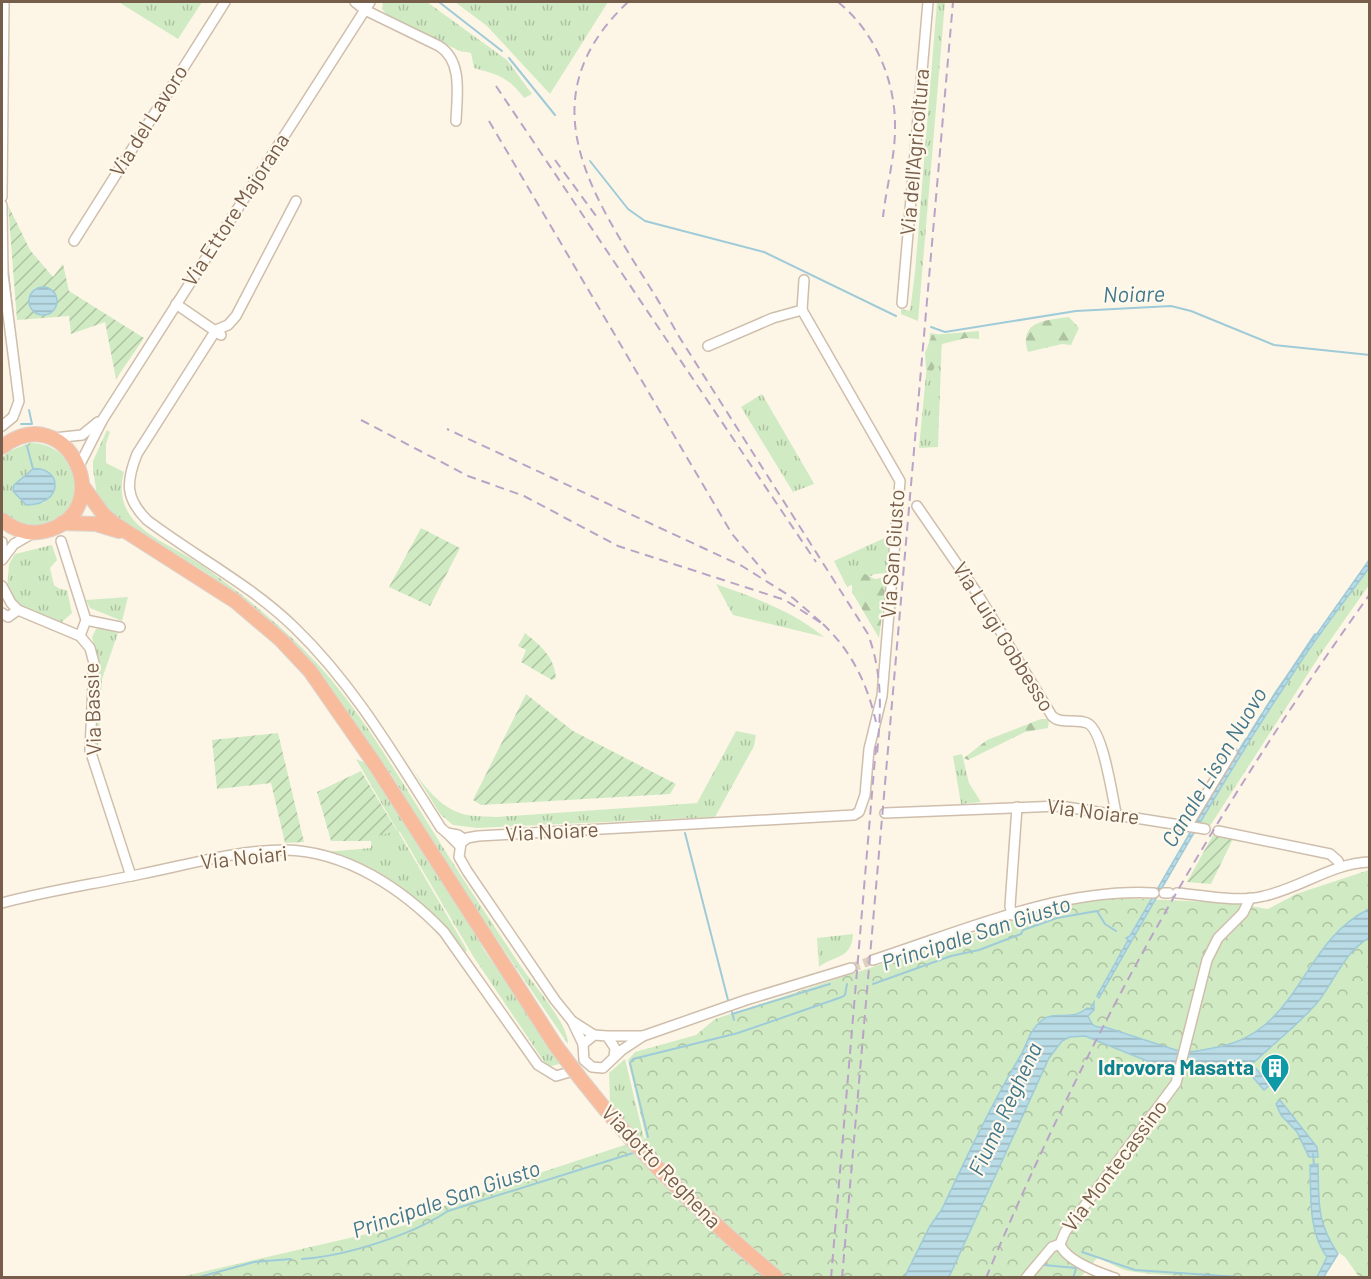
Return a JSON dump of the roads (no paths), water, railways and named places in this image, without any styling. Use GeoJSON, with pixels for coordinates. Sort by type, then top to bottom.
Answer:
{"type":"FeatureCollection","features":[{"type":"Feature","properties":{"kind":"highway"},"geometry":{"type":"LineString","coordinates":[[2,520],[20,530],[34,532],[49,530],[62,523],[77,506],[82,485],[79,466],[68,450],[51,438],[26,436],[3,446]]}},
{"type":"Feature","properties":{"kind":"highway"},"geometry":{"type":"LineString","coordinates":[[82,485],[103,514],[129,534]]}},
{"type":"Feature","properties":{"kind":"highway"},"geometry":{"type":"LineString","coordinates":[[62,523],[96,524],[129,534]]}},
{"type":"Feature","properties":{"kind":"highway","name":"Viadotto Reghena"},"geometry":{"type":"LineString","coordinates":[[129,534],[188,569],[235,601],[280,640],[310,671],[374,763],[556,1046],[613,1120],[661,1173],[777,1278]]}},
{"type":"Feature","properties":{"kind":"street"},"geometry":{"type":"LineString","coordinates":[[2,197],[4,2]]}},
{"type":"Feature","properties":{"kind":"street","name":"Via del Lavoro"},"geometry":{"type":"LineString","coordinates":[[74,241],[225,2]]}},
{"type":"Feature","properties":{"kind":"street"},"geometry":{"type":"LineString","coordinates":[[355,2],[367,6],[439,46],[449,54],[454,61],[458,92],[456,121]]}},
{"type":"Feature","properties":{"kind":"street","name":"Via dell'Agricoltura"},"geometry":{"type":"LineString","coordinates":[[902,303],[928,2]]}},
{"type":"Feature","properties":{"kind":"street","name":"Via Ettore Majorana"},"geometry":{"type":"LineString","coordinates":[[79,466],[103,419],[367,6]]}},
{"type":"Feature","properties":{"kind":"street"},"geometry":{"type":"LineString","coordinates":[[296,201],[236,316],[218,332],[137,454],[130,472],[130,492],[135,507],[162,532],[238,581],[295,627],[360,703],[441,828],[447,833],[458,835],[462,843],[459,857],[467,871],[554,999],[572,1021],[583,1044],[582,1055],[573,1071]]}},
{"type":"Feature","properties":{"kind":"street"},"geometry":{"type":"LineString","coordinates":[[2,205],[3,275],[19,401],[13,417],[2,426]]}},
{"type":"Feature","properties":{"kind":"street"},"geometry":{"type":"LineString","coordinates":[[708,346],[780,315],[802,310],[804,280]]}},
{"type":"Feature","properties":{"kind":"street"},"geometry":{"type":"LineString","coordinates":[[176,304],[218,332]]}},
{"type":"Feature","properties":{"kind":"street","name":"Via San Giusto"},"geometry":{"type":"LineString","coordinates":[[802,310],[900,481],[882,696],[869,749],[865,795],[858,814]]}},
{"type":"Feature","properties":{"kind":"street","name":"Via Ettore Majorana"},"geometry":{"type":"LineString","coordinates":[[51,438],[82,435],[103,419]]}},
{"type":"Feature","properties":{"kind":"street","name":"Via Luigi Gobbesso"},"geometry":{"type":"LineString","coordinates":[[917,506],[977,593],[1052,716],[1058,720],[1084,721],[1096,730],[1116,813]]}},
{"type":"Feature","properties":{"kind":"street"},"geometry":{"type":"LineString","coordinates":[[2,562],[14,544],[34,532]]}},
{"type":"Feature","properties":{"kind":"street"},"geometry":{"type":"LineString","coordinates":[[61,541],[86,620],[80,636]]}},
{"type":"Feature","properties":{"kind":"street"},"geometry":{"type":"LineString","coordinates":[[2,542],[2,562]]}},
{"type":"Feature","properties":{"kind":"street"},"geometry":{"type":"LineString","coordinates":[[2,586],[18,610],[8,617],[2,613]]}},
{"type":"Feature","properties":{"kind":"street","name":"Via Bassie"},"geometry":{"type":"LineString","coordinates":[[18,610],[80,636],[90,648],[94,663],[90,750],[131,876]]}},
{"type":"Feature","properties":{"kind":"street"},"geometry":{"type":"LineString","coordinates":[[86,620],[120,627]]}},
{"type":"Feature","properties":{"kind":"street"},"geometry":{"type":"LineString","coordinates":[[1188,826],[1232,752]]}},
{"type":"Feature","properties":{"kind":"street","name":"Via Noiare"},"geometry":{"type":"LineString","coordinates":[[885,813],[1060,806],[1116,813],[1204,829]]}},
{"type":"Feature","properties":{"kind":"street","name":"Via Noiare"},"geometry":{"type":"LineString","coordinates":[[1012,915],[1010,906],[1017,807]]}},
{"type":"Feature","properties":{"kind":"street","name":"Via Noiare"},"geometry":{"type":"LineString","coordinates":[[462,843],[478,836],[858,814]]}},
{"type":"Feature","properties":{"kind":"street"},"geometry":{"type":"LineString","coordinates":[[1218,831],[1330,854],[1338,861],[1340,867]]}},
{"type":"Feature","properties":{"kind":"street","name":"Via Noiari"},"geometry":{"type":"LineString","coordinates":[[2,903],[209,860],[285,850],[319,855],[367,872],[411,900],[444,932],[543,1070],[556,1076],[590,1066]]}},
{"type":"Feature","properties":{"kind":"street"},"geometry":{"type":"LineString","coordinates":[[1170,893],[1250,898],[1290,888],[1340,867],[1370,862]]}},
{"type":"Feature","properties":{"kind":"street"},"geometry":{"type":"LineString","coordinates":[[873,960],[1036,906],[1081,896],[1120,891],[1154,893]]}},
{"type":"Feature","properties":{"kind":"street","name":"Via Montecassino"},"geometry":{"type":"LineString","coordinates":[[1026,1278],[1052,1247],[1060,1244],[1065,1232],[1168,1095],[1181,1069],[1208,960],[1218,938],[1243,913],[1250,898]]}},
{"type":"Feature","properties":{"kind":"street"},"geometry":{"type":"LineString","coordinates":[[582,1055],[590,1066],[603,1068],[643,1036],[746,1000],[850,968]]}},
{"type":"Feature","properties":{"kind":"street"},"geometry":{"type":"LineString","coordinates":[[572,1021],[594,1035],[643,1036]]}},
{"type":"Feature","properties":{"kind":"street"},"geometry":{"type":"LineString","coordinates":[[583,1044],[594,1035]]}},
{"type":"Feature","properties":{"kind":"street"},"geometry":{"type":"LineString","coordinates":[[607,1036],[613,1043],[614,1057]]}},
{"type":"Feature","properties":{"kind":"street"},"geometry":{"type":"LineString","coordinates":[[1060,1244],[1062,1250],[1076,1259],[1115,1278]]}},
{"type":"Feature","properties":{"kind":"water"},"geometry":{"type":"Polygon","coordinates":[[[43,287],[53,291],[57,301],[53,311],[43,315],[33,311],[29,301],[33,291],[43,287]]]}},
{"type":"Feature","properties":{"kind":"water"},"geometry":{"type":"Polygon","coordinates":[[[33,469],[50,473],[55,486],[48,499],[26,505],[13,491],[14,485],[33,469]]]}},
{"type":"Feature","properties":{"kind":"water"},"geometry":{"type":"Polygon","coordinates":[[[1369,560],[1369,568],[1321,632],[1243,752],[1099,998],[1097,996],[1128,940],[1126,938],[1130,936],[1216,788],[1275,693],[1369,560]]]}},
{"type":"Feature","properties":{"kind":"water","name":"Fiume Reghena"},"geometry":{"type":"Polygon","coordinates":[[[1369,909],[1369,938],[1346,959],[1310,1011],[1252,1064],[1270,1085],[1264,1090],[1242,1065],[1209,1073],[1195,1073],[1179,1066],[1167,1069],[1085,1036],[1070,1037],[1062,1041],[1049,1058],[950,1275],[947,1277],[904,1278],[930,1226],[942,1209],[1000,1091],[1034,1028],[1041,1021],[1051,1016],[1074,1015],[1087,1008],[1090,1009],[1094,1002],[1094,1010],[1088,1016],[1096,1027],[1105,1027],[1182,1052],[1218,1047],[1246,1038],[1267,1023],[1284,1005],[1328,942],[1346,924],[1369,909]]]}},
{"type":"Feature","properties":{"kind":"water"},"geometry":{"type":"Polygon","coordinates":[[[1280,1100],[1317,1147],[1318,1157],[1309,1157],[1297,1132],[1281,1115],[1276,1104],[1280,1100]]]}},
{"type":"Feature","properties":{"kind":"water"},"geometry":{"type":"Polygon","coordinates":[[[1318,1164],[1322,1221],[1338,1254],[1323,1278],[1317,1277],[1327,1257],[1316,1236],[1311,1201],[1310,1165],[1318,1164]]]}},
{"type":"Feature","properties":{"kind":"waterway"},"geometry":{"type":"LineString","coordinates":[[8,19],[9,2]]}},
{"type":"Feature","properties":{"kind":"waterway","name":"Noiare"},"geometry":{"type":"LineString","coordinates":[[439,2],[502,51]]}},
{"type":"Feature","properties":{"kind":"waterway","name":"Noiare"},"geometry":{"type":"LineString","coordinates":[[509,58],[555,115]]}},
{"type":"Feature","properties":{"kind":"waterway","name":"Noiare"},"geometry":{"type":"LineString","coordinates":[[590,161],[628,209],[645,221],[764,252],[896,316]]}},
{"type":"Feature","properties":{"kind":"waterway"},"geometry":{"type":"LineString","coordinates":[[7,261],[14,327]]}},
{"type":"Feature","properties":{"kind":"waterway","name":"Noiare"},"geometry":{"type":"LineString","coordinates":[[931,327],[945,332],[1076,311],[1171,306],[1191,311],[1274,345],[1370,355]]}},
{"type":"Feature","properties":{"kind":"waterway"},"geometry":{"type":"LineString","coordinates":[[21,424],[32,424],[29,410]]}},
{"type":"Feature","properties":{"kind":"waterway"},"geometry":{"type":"LineString","coordinates":[[27,446],[33,469]]}},
{"type":"Feature","properties":{"kind":"waterway","name":"Canale Lison Nuovo"},"geometry":{"type":"LineString","coordinates":[[1265,709],[1315,634]]}},
{"type":"Feature","properties":{"kind":"waterway","name":"Canale Lison Nuovo"},"geometry":{"type":"LineString","coordinates":[[1249,735],[1262,714]]}},
{"type":"Feature","properties":{"kind":"waterway","name":"Canale Lison Nuovo"},"geometry":{"type":"LineString","coordinates":[[1213,793],[1246,739]]}},
{"type":"Feature","properties":{"kind":"waterway","name":"Canale Lison Nuovo"},"geometry":{"type":"LineString","coordinates":[[1195,824],[1208,801]]}},
{"type":"Feature","properties":{"kind":"waterway"},"geometry":{"type":"LineString","coordinates":[[685,833],[728,1000]]}},
{"type":"Feature","properties":{"kind":"waterway","name":"Principale San Giusto"},"geometry":{"type":"LineString","coordinates":[[873,984],[951,956],[979,950],[1021,934],[1023,930],[1057,918],[1097,911],[1105,924],[1116,931]]}},
{"type":"Feature","properties":{"kind":"waterway"},"geometry":{"type":"LineString","coordinates":[[732,1014],[830,984]]}},
{"type":"Feature","properties":{"kind":"waterway","name":"Principale San Giusto"},"geometry":{"type":"LineString","coordinates":[[648,1137],[630,1063],[633,1059],[738,1033],[842,997],[845,995],[847,984]]}},
{"type":"Feature","properties":{"kind":"waterway"},"geometry":{"type":"LineString","coordinates":[[732,1012],[734,1020]]}},
{"type":"Feature","properties":{"kind":"waterway","name":"Principale San Giusto"},"geometry":{"type":"LineString","coordinates":[[302,1259],[338,1254],[378,1243],[416,1228],[448,1211],[633,1153]]}},
{"type":"Feature","properties":{"kind":"waterway"},"geometry":{"type":"LineString","coordinates":[[1313,1154],[1314,1166]]}},
{"type":"Feature","properties":{"kind":"waterway"},"geometry":{"type":"LineString","coordinates":[[1082,1252],[1135,1270],[1254,1278]]}},
{"type":"Feature","properties":{"kind":"waterway","name":"Principale San Giusto"},"geometry":{"type":"LineString","coordinates":[[196,1278],[254,1262],[291,1259]]}},
{"type":"Feature","properties":{"kind":"waterway"},"geometry":{"type":"LineString","coordinates":[[1044,1265],[1076,1268]]}},
{"type":"Feature","properties":{"kind":"waterway"},"geometry":{"type":"LineString","coordinates":[[1073,1278],[1076,1269]]}},
{"type":"Feature","properties":{"kind":"tunnel"},"geometry":{"type":"LineString","coordinates":[[851,968],[873,960]]}},
{"type":"Feature","properties":{"kind":"railway"},"geometry":{"type":"LineString","coordinates":[[628,2],[593,45],[577,87],[576,129],[586,171],[605,213],[678,335],[868,634],[873,649],[880,693],[877,754]]}},
{"type":"Feature","properties":{"kind":"railway"},"geometry":{"type":"LineString","coordinates":[[838,2],[863,28],[873,43],[892,93],[895,140],[883,217]]}},
{"type":"Feature","properties":{"kind":"railway"},"geometry":{"type":"LineString","coordinates":[[842,1278],[953,2]]}},
{"type":"Feature","properties":{"kind":"railway"},"geometry":{"type":"LineString","coordinates":[[496,86],[816,562]]}},
{"type":"Feature","properties":{"kind":"railway"},"geometry":{"type":"LineString","coordinates":[[489,121],[732,534],[766,574]]}},
{"type":"Feature","properties":{"kind":"railway"},"geometry":{"type":"LineString","coordinates":[[555,160],[599,220]]}},
{"type":"Feature","properties":{"kind":"railway"},"geometry":{"type":"LineString","coordinates":[[361,420],[468,476],[524,496],[618,546],[785,600],[823,624],[793,598],[742,566],[447,429]]}},
{"type":"Feature","properties":{"kind":"railway"},"geometry":{"type":"LineString","coordinates":[[986,1278],[1068,1097],[1158,925],[1258,758],[1370,594]]}},
{"type":"Feature","properties":{"kind":"railway"},"geometry":{"type":"LineString","coordinates":[[823,624],[842,646],[857,669],[868,694],[876,722]]}},
{"type":"Feature","properties":{"kind":"railway"},"geometry":{"type":"LineString","coordinates":[[831,1278],[876,746]]}},
{"type":"Feature","properties":{"kind":"place","name":"Idrovora Masatta"},"geometry":{"type":"Point","coordinates":[1275,1094]}}]}
